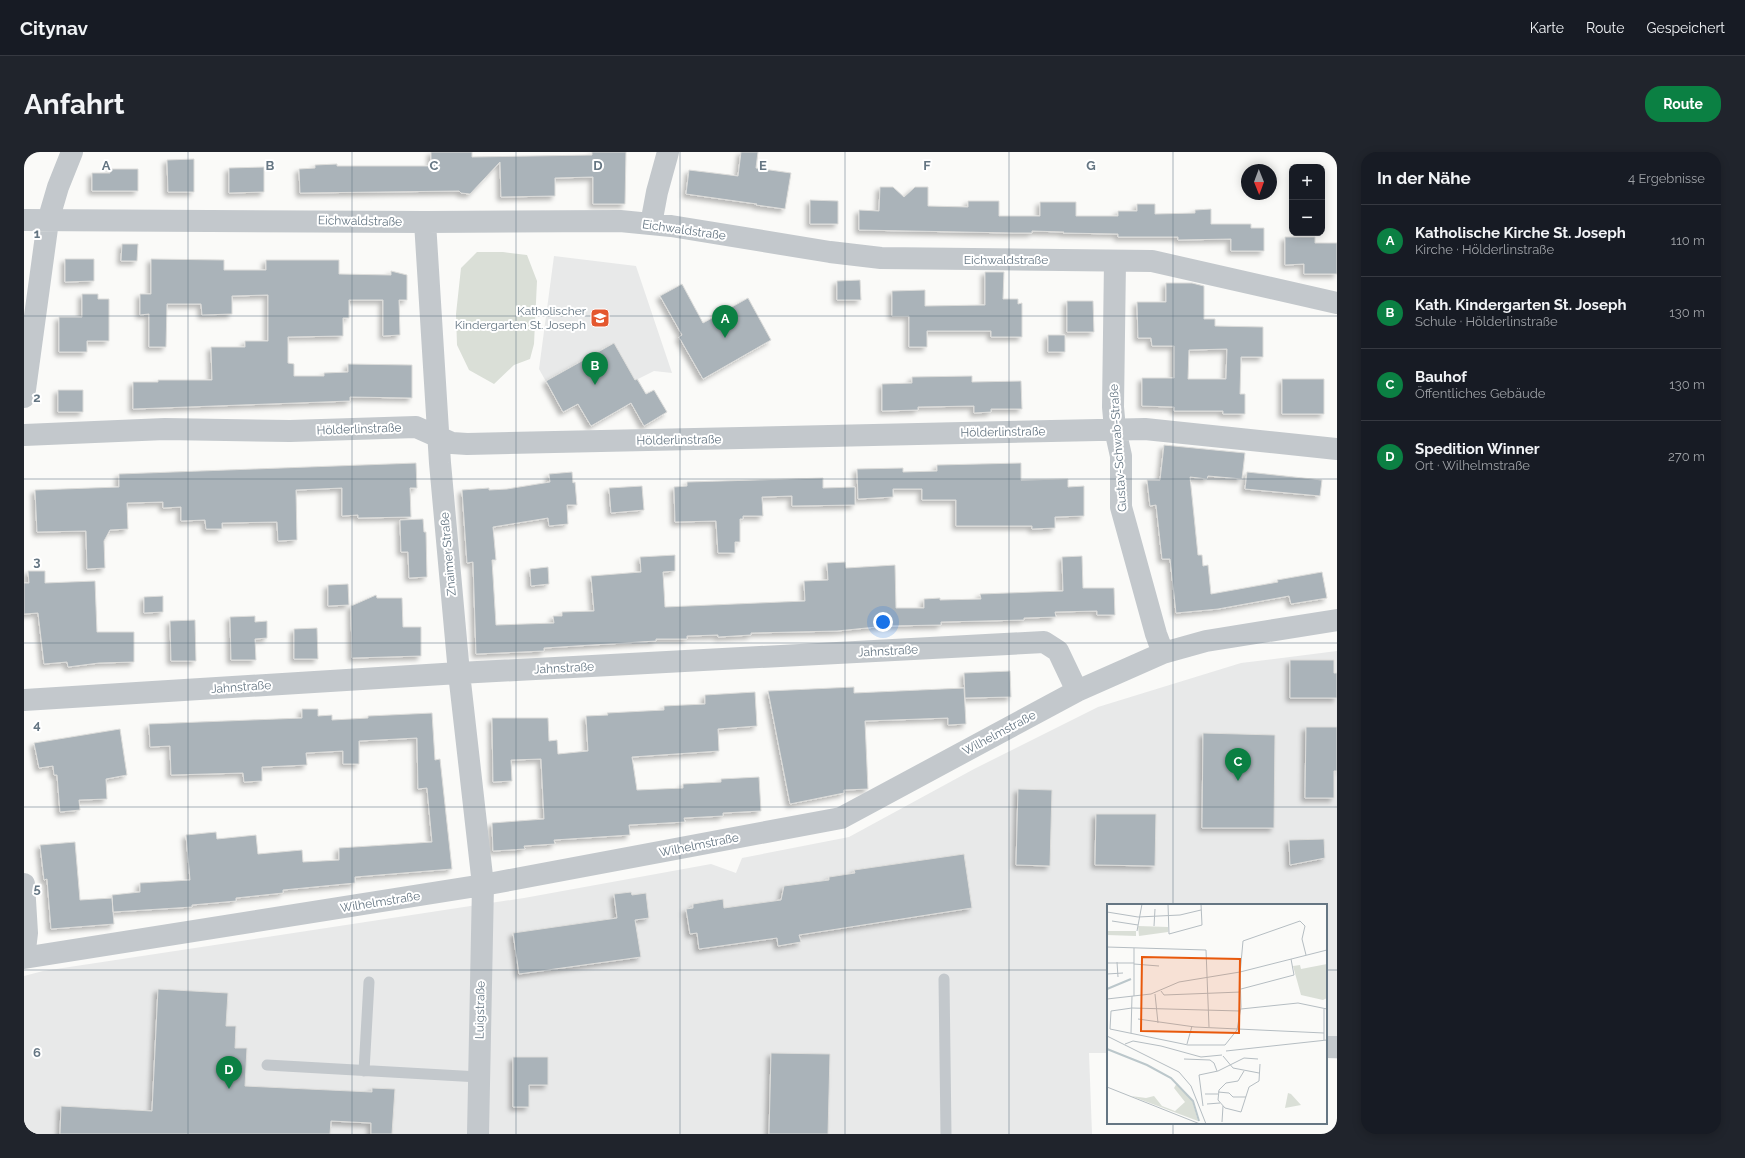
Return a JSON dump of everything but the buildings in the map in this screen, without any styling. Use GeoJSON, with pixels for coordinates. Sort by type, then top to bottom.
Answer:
{"type":"FeatureCollection","features":[{"type":"Feature","properties":{"kind":"street"},"geometry":{"type":"LineString","coordinates":[[24,397],[48,221],[58,187],[72,152]]}},
{"type":"Feature","properties":{"kind":"street"},"geometry":{"type":"LineString","coordinates":[[651,224],[657,192],[668,152]]}},
{"type":"Feature","properties":{"kind":"street","name":"Eichwaldstraße"},"geometry":{"type":"LineString","coordinates":[[24,220],[425,222],[620,221],[651,224],[830,252],[881,258],[1152,261],[1337,303]]}},
{"type":"Feature","properties":{"kind":"street","name":"Znaimer Straße"},"geometry":{"type":"LineString","coordinates":[[425,222],[440,437],[440,463],[459,673],[483,885]]}},
{"type":"Feature","properties":{"kind":"street","name":"Gustav-Schwab-Straße"},"geometry":{"type":"LineString","coordinates":[[1115,261],[1113,407],[1115,429],[1121,456],[1121,507],[1156,634],[1163,653]]}},
{"type":"Feature","properties":{"kind":"street","name":"Hölderlinstraße"},"geometry":{"type":"LineString","coordinates":[[24,435],[165,429],[290,431],[416,427],[452,443],[466,444],[1145,429],[1337,449]]}},
{"type":"Feature","properties":{"kind":"street","name":"Wilhelmstraße"},"geometry":{"type":"LineString","coordinates":[[24,958],[483,885],[841,818],[1077,691],[1163,653],[1206,641],[1337,620]]}},
{"type":"Feature","properties":{"kind":"street","name":"Jahnstraße"},"geometry":{"type":"LineString","coordinates":[[24,700],[459,673],[1044,642],[1058,650],[1077,691]]}},
{"type":"Feature","properties":{"kind":"street"},"geometry":{"type":"LineString","coordinates":[[24,884],[27,933],[24,958]]}},
{"type":"Feature","properties":{"kind":"street","name":"Luigstraße"},"geometry":{"type":"LineString","coordinates":[[478,1134],[483,885]]}},
{"type":"Feature","properties":{"kind":"lane"},"geometry":{"type":"LineString","coordinates":[[944,979],[946,1134]]}},
{"type":"Feature","properties":{"kind":"lane"},"geometry":{"type":"LineString","coordinates":[[364,1071],[369,982]]}},
{"type":"Feature","properties":{"kind":"lane"},"geometry":{"type":"LineString","coordinates":[[267,1065],[479,1077]]}},
{"type":"Feature","properties":{"kind":"shaded area"},"geometry":{"type":"Polygon","coordinates":[[[477,252],[503,252],[527,255],[537,281],[534,344],[530,359],[514,365],[494,384],[469,370],[457,345],[456,314],[461,268],[477,252]]]}},
{"type":"Feature","properties":{"kind":"shaded area","name":"Katholischer Kindergarten St. Joseph"},"geometry":{"type":"Polygon","coordinates":[[[554,256],[636,266],[672,373],[654,371],[638,379],[646,394],[591,426],[578,404],[563,412],[539,369],[554,256]]]}},
{"type":"Feature","properties":{"kind":"shaded area"},"geometry":{"type":"Polygon","coordinates":[[[1337,651],[1337,1059],[1327,1058],[1327,904],[1107,904],[1107,1053],[1089,1053],[1092,1134],[24,1134],[24,976],[43,971],[524,898],[711,864],[736,873],[742,858],[849,837],[974,769],[1098,707],[1241,663],[1337,651]]]}},
{"type":"Feature","properties":{"kind":"place","name":"Katholischer Kindergarten St. Joseph"},"geometry":{"type":"Point","coordinates":[600,318]}},
{"type":"Feature","properties":{"kind":"place","name":"Katholische Kirche St. Joseph"},"geometry":{"type":"Point","coordinates":[725,338]}},
{"type":"Feature","properties":{"kind":"place","name":"Kath. Kindergarten St. Joseph"},"geometry":{"type":"Point","coordinates":[595,385]}},
{"type":"Feature","properties":{"kind":"place","name":"Bauhof"},"geometry":{"type":"Point","coordinates":[1238,781]}},
{"type":"Feature","properties":{"kind":"place","name":"Spedition Winner"},"geometry":{"type":"Point","coordinates":[229,1089]}}]}
